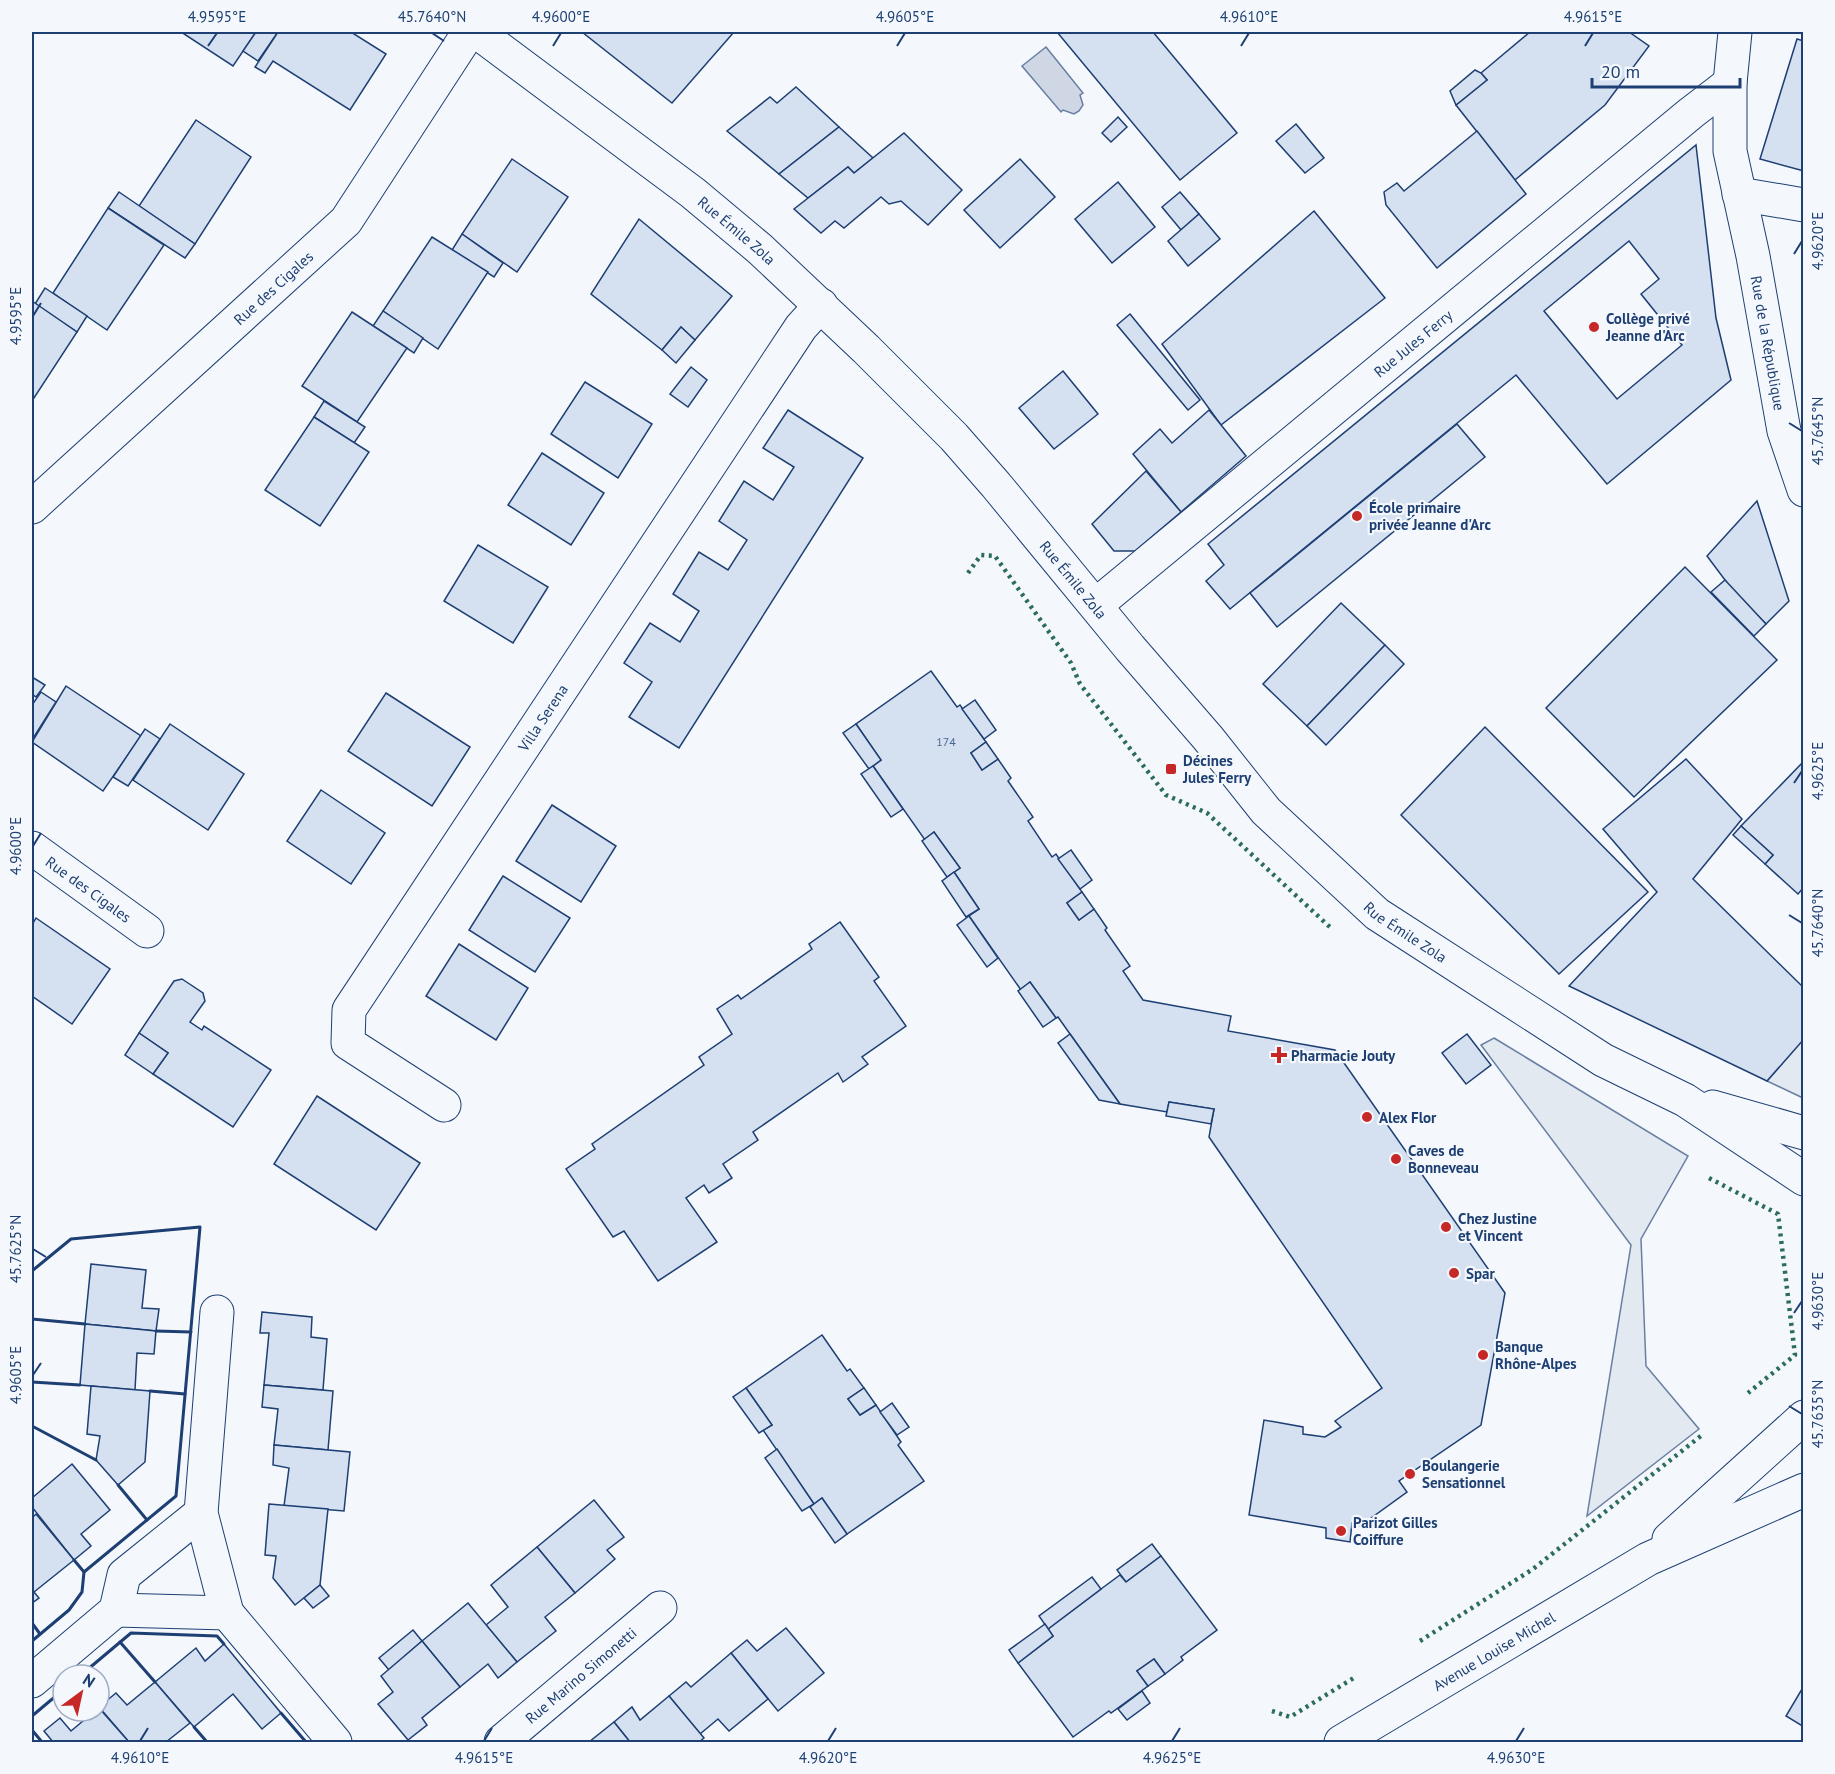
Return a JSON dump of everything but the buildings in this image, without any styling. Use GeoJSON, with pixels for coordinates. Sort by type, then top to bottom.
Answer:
{"type":"FeatureCollection","features":[{"type":"Feature","properties":{"kind":"street","name":"Rue des Cigales"},"geometry":{"type":"LineString","coordinates":[[32,507],[346,221],[469,32]]}},
{"type":"Feature","properties":{"kind":"street","name":"Rue Émile Zola"},"geometry":{"type":"LineString","coordinates":[[477,32],[693,193],[760,249],[821,305],[954,437],[1208,738],[1266,812],[1377,914],[1603,1060],[1685,1100],[1803,1179]]}},
{"type":"Feature","properties":{"kind":"street","name":"Rue de la République"},"geometry":{"type":"LineString","coordinates":[[1735,32],[1731,83],[1730,151],[1753,256],[1784,430],[1803,490]]}},
{"type":"Feature","properties":{"kind":"street","name":"Rue Jules Ferry"},"geometry":{"type":"LineString","coordinates":[[1096,605],[1673,128],[1731,83]]}},
{"type":"Feature","properties":{"kind":"street"},"geometry":{"type":"LineString","coordinates":[[1739,194],[1803,205]]}},
{"type":"Feature","properties":{"kind":"street","name":"Villa Serena"},"geometry":{"type":"LineString","coordinates":[[444,1105],[348,1043],[349,1010],[801,327],[821,305]]}},
{"type":"Feature","properties":{"kind":"street","name":"Rue des Cigales"},"geometry":{"type":"LineString","coordinates":[[32,848],[147,931]]}},
{"type":"Feature","properties":{"kind":"street","name":"Rue Émile Zola"},"geometry":{"type":"LineString","coordinates":[[1685,1100],[1803,1133]]}},
{"type":"Feature","properties":{"kind":"street"},"geometry":{"type":"LineString","coordinates":[[217,1312],[201,1513],[226,1612],[335,1743]]}},
{"type":"Feature","properties":{"kind":"street","name":"Avenue Louise Michel"},"geometry":{"type":"LineString","coordinates":[[1648,1558],[1803,1417]]}},
{"type":"Feature","properties":{"kind":"street","name":"Avenue Louise Michel"},"geometry":{"type":"LineString","coordinates":[[1341,1743],[1648,1558],[1803,1490]]}},
{"type":"Feature","properties":{"kind":"street"},"geometry":{"type":"LineString","coordinates":[[32,1681],[116,1610],[124,1575],[201,1513]]}},
{"type":"Feature","properties":{"kind":"street","name":"Rue Marino Simonetti"},"geometry":{"type":"LineString","coordinates":[[501,1743],[660,1608]]}},
{"type":"Feature","properties":{"kind":"street"},"geometry":{"type":"LineString","coordinates":[[116,1610],[226,1612]]}},
{"type":"Feature","properties":{"kind":"shaded area"},"geometry":{"type":"Polygon","coordinates":[[[1046,47],[1083,93],[1080,95],[1083,105],[1074,114],[1063,110],[1061,112],[1022,66],[1046,47]]]}},
{"type":"Feature","properties":{"kind":"shaded area"},"geometry":{"type":"Polygon","coordinates":[[[1494,1038],[1688,1156],[1641,1239],[1646,1366],[1699,1429],[1587,1516],[1631,1245],[1481,1045],[1494,1038]]]}},
{"type":"Feature","properties":{"kind":"shaded area"},"geometry":{"type":"Polygon","coordinates":[[[1803,1039],[1803,1098],[1767,1081],[1803,1039]]]}},
{"type":"Feature","properties":{"kind":"hedge"},"geometry":{"type":"LineString","coordinates":[[968,573],[981,555],[995,556],[1071,663],[1080,684],[1166,795],[1207,813],[1332,929]]}},
{"type":"Feature","properties":{"kind":"hedge"},"geometry":{"type":"LineString","coordinates":[[1709,1178],[1778,1214],[1795,1355],[1748,1393]]}},
{"type":"Feature","properties":{"kind":"hedge"},"geometry":{"type":"LineString","coordinates":[[1420,1641],[1533,1569],[1702,1435]]}},
{"type":"Feature","properties":{"kind":"hedge"},"geometry":{"type":"LineString","coordinates":[[1272,1711],[1290,1717],[1357,1676]]}},
{"type":"Feature","properties":{"kind":"wall"},"geometry":{"type":"LineString","coordinates":[[32,1271],[71,1239],[200,1227],[176,1496],[84,1572],[74,1560]]}},
{"type":"Feature","properties":{"kind":"wall"},"geometry":{"type":"LineString","coordinates":[[32,1319],[85,1324]]}},
{"type":"Feature","properties":{"kind":"wall"},"geometry":{"type":"LineString","coordinates":[[156,1331],[191,1332]]}},
{"type":"Feature","properties":{"kind":"wall"},"geometry":{"type":"LineString","coordinates":[[32,1382],[80,1385]]}},
{"type":"Feature","properties":{"kind":"wall"},"geometry":{"type":"LineString","coordinates":[[150,1391],[185,1394]]}},
{"type":"Feature","properties":{"kind":"wall"},"geometry":{"type":"LineString","coordinates":[[32,1426],[96,1460]]}},
{"type":"Feature","properties":{"kind":"wall"},"geometry":{"type":"LineString","coordinates":[[118,1485],[147,1520]]}},
{"type":"Feature","properties":{"kind":"wall"},"geometry":{"type":"LineString","coordinates":[[32,1641],[69,1610],[82,1592],[84,1572]]}},
{"type":"Feature","properties":{"kind":"wall"},"geometry":{"type":"LineString","coordinates":[[32,1623],[40,1634]]}},
{"type":"Feature","properties":{"kind":"wall"},"geometry":{"type":"LineString","coordinates":[[95,1663],[131,1633],[217,1636],[224,1644]]}},
{"type":"Feature","properties":{"kind":"wall"},"geometry":{"type":"LineString","coordinates":[[120,1642],[155,1682]]}},
{"type":"Feature","properties":{"kind":"wall"},"geometry":{"type":"LineString","coordinates":[[32,1716],[51,1700]]}},
{"type":"Feature","properties":{"kind":"wall"},"geometry":{"type":"LineString","coordinates":[[281,1713],[306,1742]]}},
{"type":"Feature","properties":{"kind":"wall"},"geometry":{"type":"LineString","coordinates":[[194,1727],[207,1742]]}},
{"type":"Feature","properties":{"kind":"wall"},"geometry":{"type":"LineString","coordinates":[[32,1730],[42,1742]]}},
{"type":"Feature","properties":{"kind":"place","name":"Collège privé Jeanne d'Arc"},"geometry":{"type":"Point","coordinates":[1594,327]}},
{"type":"Feature","properties":{"kind":"place","name":"École primaire privée Jeanne d'Arc"},"geometry":{"type":"Point","coordinates":[1357,516]}},
{"type":"Feature","properties":{"kind":"place","name":"Décines Jules Ferry"},"geometry":{"type":"Point","coordinates":[1171,769]}},
{"type":"Feature","properties":{"kind":"place","name":"Pharmacie Jouty"},"geometry":{"type":"Point","coordinates":[1279,1055]}},
{"type":"Feature","properties":{"kind":"place","name":"Alex Flor"},"geometry":{"type":"Point","coordinates":[1367,1117]}},
{"type":"Feature","properties":{"kind":"place","name":"Caves de Bonneveau"},"geometry":{"type":"Point","coordinates":[1396,1159]}},
{"type":"Feature","properties":{"kind":"place","name":"Chez Justine et Vincent"},"geometry":{"type":"Point","coordinates":[1446,1227]}},
{"type":"Feature","properties":{"kind":"place","name":"Spar"},"geometry":{"type":"Point","coordinates":[1454,1273]}},
{"type":"Feature","properties":{"kind":"place","name":"Banque Rhône-Alpes"},"geometry":{"type":"Point","coordinates":[1483,1355]}},
{"type":"Feature","properties":{"kind":"place","name":"Boulangerie Sensationnel"},"geometry":{"type":"Point","coordinates":[1410,1474]}},
{"type":"Feature","properties":{"kind":"place","name":"Parizot Gilles Coiffure"},"geometry":{"type":"Point","coordinates":[1341,1531]}}]}
